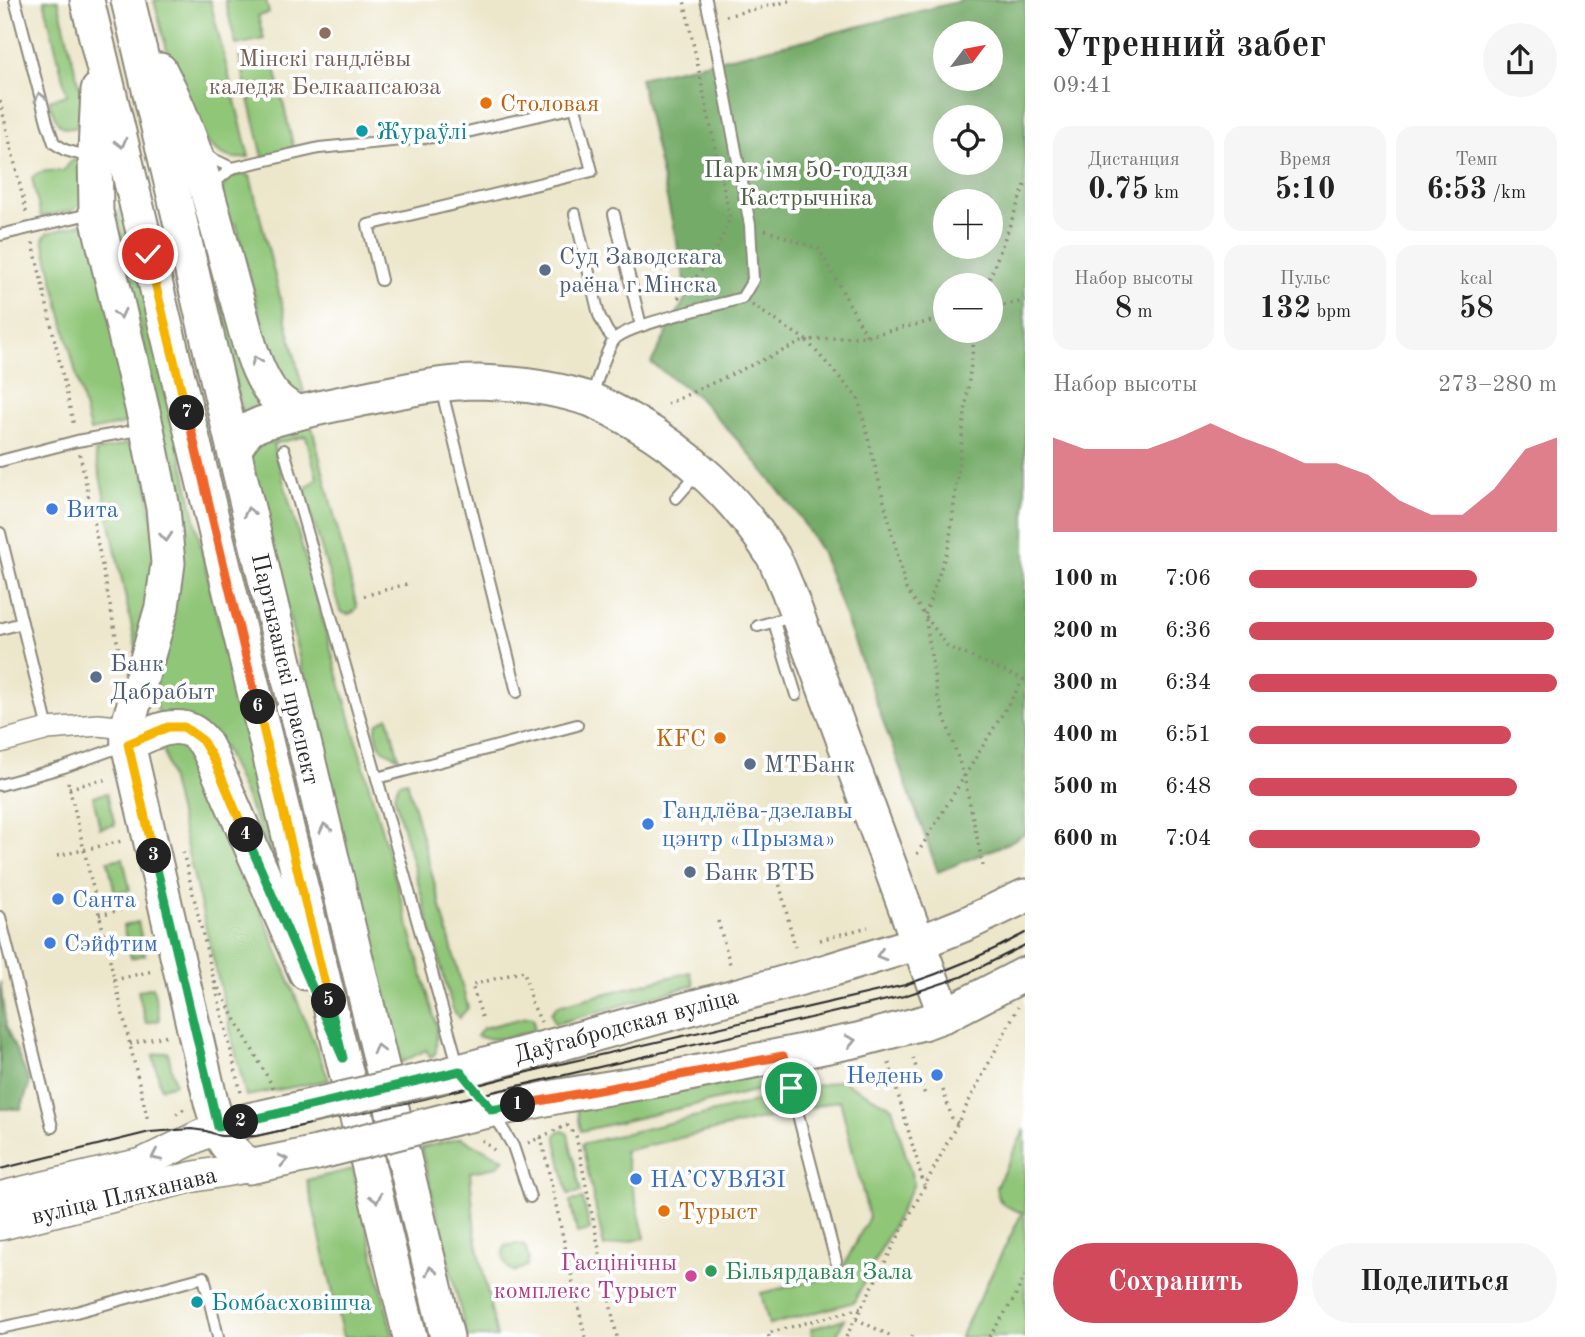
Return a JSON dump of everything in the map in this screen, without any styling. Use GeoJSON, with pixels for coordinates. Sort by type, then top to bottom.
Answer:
{"type":"FeatureCollection","features":[{"type":"Feature","properties":{"kind":"main road","name":"Партызанскі праспект"},"geometry":{"type":"LineString","coordinates":[[87,0],[410,1337]]}},
{"type":"Feature","properties":{"kind":"main road"},"geometry":{"type":"LineString","coordinates":[[130,8],[165,78],[189,139],[252,349],[265,383],[274,397],[297,413]]}},
{"type":"Feature","properties":{"kind":"main road","name":"Партызанскі праспект"},"geometry":{"type":"LineString","coordinates":[[130,8],[447,1337]]}},
{"type":"Feature","properties":{"kind":"main road"},"geometry":{"type":"LineString","coordinates":[[100,53],[95,151],[96,212],[147,429],[163,508],[168,563],[162,607],[127,736],[218,1127],[226,1144],[249,1167]]}},
{"type":"Feature","properties":{"kind":"main road"},"geometry":{"type":"LineString","coordinates":[[234,450],[249,430],[262,423],[297,413],[384,395],[478,382],[553,389],[591,400],[650,431],[701,469],[736,505],[774,558],[786,618],[945,1015]]}},
{"type":"Feature","properties":{"kind":"main road"},"geometry":{"type":"LineString","coordinates":[[127,736],[168,727],[184,727],[202,740],[215,762],[343,1058]]}},
{"type":"Feature","properties":{"kind":"main road","name":"Даўгабродская вуліца"},"geometry":{"type":"LineString","coordinates":[[218,1127],[293,1103],[452,1073],[827,971],[918,943],[968,923],[1025,895]]}},
{"type":"Feature","properties":{"kind":"main road","name":"Даўгабродская вуліца"},"geometry":{"type":"LineString","coordinates":[[249,1167],[492,1110],[783,1056],[868,1037],[945,1015],[1025,974]]}},
{"type":"Feature","properties":{"kind":"main road"},"geometry":{"type":"LineString","coordinates":[[452,1073],[492,1110]]}},
{"type":"Feature","properties":{"kind":"main road","name":"вуліца Пляханава"},"geometry":{"type":"LineString","coordinates":[[0,1197],[143,1163],[218,1127]]}},
{"type":"Feature","properties":{"kind":"main road","name":"вуліца Пляханава"},"geometry":{"type":"LineString","coordinates":[[0,1225],[192,1177],[249,1167]]}},
{"type":"Feature","properties":{"kind":"street"},"geometry":{"type":"LineString","coordinates":[[0,742],[48,729],[98,724],[127,736]]}},
{"type":"Feature","properties":{"kind":"lane"},"geometry":{"type":"LineString","coordinates":[[15,0],[54,142],[65,150],[79,154],[95,151]]}},
{"type":"Feature","properties":{"kind":"lane"},"geometry":{"type":"LineString","coordinates":[[591,400],[608,351],[621,333],[742,298],[753,281],[750,225],[706,0]]}},
{"type":"Feature","properties":{"kind":"lane"},"geometry":{"type":"LineString","coordinates":[[209,203],[219,179],[232,168],[319,148],[454,135],[575,107],[592,171],[368,225],[382,280]]}},
{"type":"Feature","properties":{"kind":"lane"},"geometry":{"type":"LineString","coordinates":[[189,139],[211,158],[232,168]]}},
{"type":"Feature","properties":{"kind":"lane"},"geometry":{"type":"LineString","coordinates":[[0,235],[96,212]]}},
{"type":"Feature","properties":{"kind":"lane"},"geometry":{"type":"LineString","coordinates":[[575,214],[599,315],[614,340]]}},
{"type":"Feature","properties":{"kind":"lane"},"geometry":{"type":"LineString","coordinates":[[614,214],[641,326]]}},
{"type":"Feature","properties":{"kind":"lane"},"geometry":{"type":"LineString","coordinates":[[441,386],[517,692]]}},
{"type":"Feature","properties":{"kind":"lane"},"geometry":{"type":"LineString","coordinates":[[0,461],[77,441],[147,429]]}},
{"type":"Feature","properties":{"kind":"lane"},"geometry":{"type":"LineString","coordinates":[[284,450],[377,778],[452,1073]]}},
{"type":"Feature","properties":{"kind":"lane"},"geometry":{"type":"LineString","coordinates":[[676,498],[701,469]]}},
{"type":"Feature","properties":{"kind":"lane"},"geometry":{"type":"LineString","coordinates":[[0,533],[48,729]]}},
{"type":"Feature","properties":{"kind":"lane"},"geometry":{"type":"LineString","coordinates":[[758,626],[786,618],[796,695]]}},
{"type":"Feature","properties":{"kind":"lane"},"geometry":{"type":"LineString","coordinates":[[0,629],[22,623]]}},
{"type":"Feature","properties":{"kind":"lane"},"geometry":{"type":"LineString","coordinates":[[377,778],[577,726]]}},
{"type":"Feature","properties":{"kind":"lane"},"geometry":{"type":"LineString","coordinates":[[0,785],[64,767],[127,736]]}},
{"type":"Feature","properties":{"kind":"lane"},"geometry":{"type":"LineString","coordinates":[[0,917],[52,1128]]}},
{"type":"Feature","properties":{"kind":"lane"},"geometry":{"type":"LineString","coordinates":[[783,1056],[836,1261]]}},
{"type":"Feature","properties":{"kind":"lane"},"geometry":{"type":"LineString","coordinates":[[492,1110],[513,1146],[530,1197]]}},
{"type":"Feature","properties":{"kind":"lane"},"geometry":{"type":"LineString","coordinates":[[0,1328],[76,1312],[205,1277],[218,1337]]}},
{"type":"Feature","properties":{"kind":"path"},"geometry":{"type":"LineString","coordinates":[[677,305],[678,298],[713,256],[730,218],[684,0]]}},
{"type":"Feature","properties":{"kind":"path"},"geometry":{"type":"LineString","coordinates":[[710,19],[794,0]]}},
{"type":"Feature","properties":{"kind":"path"},"geometry":{"type":"LineString","coordinates":[[0,101],[77,441],[121,662]]}},
{"type":"Feature","properties":{"kind":"path"},"geometry":{"type":"LineString","coordinates":[[992,273],[1025,185]]}},
{"type":"Feature","properties":{"kind":"path"},"geometry":{"type":"LineString","coordinates":[[730,218],[819,249],[867,336]]}},
{"type":"Feature","properties":{"kind":"path"},"geometry":{"type":"LineString","coordinates":[[742,298],[806,340],[858,398],[906,589],[948,647],[1025,679],[917,854]]}},
{"type":"Feature","properties":{"kind":"path"},"geometry":{"type":"LineString","coordinates":[[1003,305],[1025,301]]}},
{"type":"Feature","properties":{"kind":"path"},"geometry":{"type":"LineString","coordinates":[[667,404],[806,340],[867,336],[933,321]]}},
{"type":"Feature","properties":{"kind":"path"},"geometry":{"type":"LineString","coordinates":[[974,343],[949,545],[925,615],[937,694],[964,776],[984,866]]}},
{"type":"Feature","properties":{"kind":"path"},"geometry":{"type":"LineString","coordinates":[[364,596],[410,583]]}},
{"type":"Feature","properties":{"kind":"path"},"geometry":{"type":"LineString","coordinates":[[64,767],[148,1121]]}},
{"type":"Feature","properties":{"kind":"path"},"geometry":{"type":"LineString","coordinates":[[69,788],[107,779]]}},
{"type":"Feature","properties":{"kind":"path"},"geometry":{"type":"LineString","coordinates":[[57,856],[122,841]]}},
{"type":"Feature","properties":{"kind":"path"},"geometry":{"type":"LineString","coordinates":[[181,848],[242,1097]]}},
{"type":"Feature","properties":{"kind":"path"},"geometry":{"type":"LineString","coordinates":[[778,878],[795,947]]}},
{"type":"Feature","properties":{"kind":"path"},"geometry":{"type":"LineString","coordinates":[[99,915],[137,906]]}},
{"type":"Feature","properties":{"kind":"path"},"geometry":{"type":"LineString","coordinates":[[718,921],[730,964]]}},
{"type":"Feature","properties":{"kind":"path"},"geometry":{"type":"LineString","coordinates":[[820,940],[868,927]]}},
{"type":"Feature","properties":{"kind":"path"},"geometry":{"type":"LineString","coordinates":[[114,980],[153,971]]}},
{"type":"Feature","properties":{"kind":"path"},"geometry":{"type":"LineString","coordinates":[[482,1017],[472,985],[524,971],[532,1003],[541,1024]]}},
{"type":"Feature","properties":{"kind":"path"},"geometry":{"type":"LineString","coordinates":[[213,977],[293,1103]]}},
{"type":"Feature","properties":{"kind":"path"},"geometry":{"type":"LineString","coordinates":[[846,1337],[1018,1006],[1025,1002]]}},
{"type":"Feature","properties":{"kind":"path"},"geometry":{"type":"LineString","coordinates":[[130,1044],[168,1035]]}},
{"type":"Feature","properties":{"kind":"path"},"geometry":{"type":"LineString","coordinates":[[913,1058],[925,1095]]}},
{"type":"Feature","properties":{"kind":"path"},"geometry":{"type":"LineString","coordinates":[[889,1063],[925,1187]]}},
{"type":"Feature","properties":{"kind":"path"},"geometry":{"type":"LineString","coordinates":[[943,1090],[952,1118],[958,1123]]}},
{"type":"Feature","properties":{"kind":"path"},"geometry":{"type":"LineString","coordinates":[[565,1114],[567,1125],[576,1136],[617,1337]]}},
{"type":"Feature","properties":{"kind":"path"},"geometry":{"type":"LineString","coordinates":[[528,1143],[567,1125]]}},
{"type":"Feature","properties":{"kind":"path"},"geometry":{"type":"LineString","coordinates":[[541,1137],[586,1337]]}},
{"type":"Feature","properties":{"kind":"path"},"geometry":{"type":"LineString","coordinates":[[989,1337],[1014,1299],[1025,1275]]}},
{"type":"Feature","properties":{"kind":"path"},"geometry":{"type":"LineString","coordinates":[[769,1337],[768,1333],[862,1308]]}},
{"type":"Feature","properties":{"kind":"path"},"geometry":{"type":"LineString","coordinates":[[856,1319],[893,1337]]}},
{"type":"Feature","properties":{"kind":"green space"},"geometry":{"type":"Polygon","coordinates":[[[44,0],[58,0],[83,102],[81,125],[74,128],[63,127],[59,123],[49,100],[67,95],[44,0]]]}},
{"type":"Feature","properties":{"kind":"green space"},"geometry":{"type":"Polygon","coordinates":[[[154,0],[210,0],[249,157],[233,158],[224,155],[204,137],[176,77],[154,0]]]}},
{"type":"Feature","properties":{"kind":"green space"},"geometry":{"type":"Polygon","coordinates":[[[225,0],[266,0],[269,13],[258,16],[264,39],[236,45],[225,0]]]}},
{"type":"Feature","properties":{"kind":"green space","name":"Парк імя 50-годдзя Кастрычніка"},"geometry":{"type":"Polygon","coordinates":[[[964,0],[1025,0],[1025,834],[1006,844],[938,872],[821,551],[797,513],[742,445],[697,396],[651,363],[688,293],[640,78],[964,0]]]}},
{"type":"Feature","properties":{"kind":"green space"},"geometry":{"type":"Polygon","coordinates":[[[262,51],[267,70],[275,68],[294,149],[263,157],[239,57],[262,51]]]}},
{"type":"Feature","properties":{"kind":"green space"},"geometry":{"type":"Polygon","coordinates":[[[72,160],[89,163],[86,200],[73,210],[41,217],[32,178],[42,172],[63,171],[72,160]]]}},
{"type":"Feature","properties":{"kind":"green space"},"geometry":{"type":"Polygon","coordinates":[[[182,165],[276,410],[245,422],[182,165]]]}},
{"type":"Feature","properties":{"kind":"green space"},"geometry":{"type":"Polygon","coordinates":[[[241,174],[250,176],[305,397],[286,393],[279,384],[236,224],[226,223],[223,187],[230,178],[241,174]]]}},
{"type":"Feature","properties":{"kind":"green space"},"geometry":{"type":"Polygon","coordinates":[[[126,197],[203,556],[276,866],[223,746],[159,714],[153,697],[180,527],[117,213],[126,197]]]}},
{"type":"Feature","properties":{"kind":"green space"},"geometry":{"type":"Polygon","coordinates":[[[80,224],[89,228],[138,421],[90,431],[43,239],[47,233],[80,224]]]}},
{"type":"Feature","properties":{"kind":"green space"},"geometry":{"type":"Polygon","coordinates":[[[310,419],[357,607],[352,613],[340,611],[304,490],[317,478],[306,436],[273,444],[437,1027],[436,1052],[431,1058],[426,1050],[398,1064],[250,455],[254,433],[310,419]]]}},
{"type":"Feature","properties":{"kind":"green space"},"geometry":{"type":"Polygon","coordinates":[[[141,440],[159,565],[137,652],[95,452],[141,440]]]}},
{"type":"Feature","properties":{"kind":"green space"},"geometry":{"type":"Polygon","coordinates":[[[388,717],[399,758],[384,750],[377,737],[378,723],[388,717]]]}},
{"type":"Feature","properties":{"kind":"green space"},"geometry":{"type":"Polygon","coordinates":[[[162,743],[189,745],[204,768],[329,1080],[246,1096],[162,743]]]}},
{"type":"Feature","properties":{"kind":"green space"},"geometry":{"type":"Polygon","coordinates":[[[407,781],[468,1008],[459,1018],[453,1010],[394,795],[399,783],[407,781]]]}},
{"type":"Feature","properties":{"kind":"green space"},"geometry":{"type":"Polygon","coordinates":[[[107,793],[115,825],[100,828],[93,796],[107,793]]]}},
{"type":"Feature","properties":{"kind":"green space"},"geometry":{"type":"Polygon","coordinates":[[[123,858],[130,890],[115,893],[108,861],[123,858]]]}},
{"type":"Feature","properties":{"kind":"green space"},"geometry":{"type":"Polygon","coordinates":[[[138,922],[145,955],[131,958],[123,926],[138,922]]]}},
{"type":"Feature","properties":{"kind":"green space"},"geometry":{"type":"Polygon","coordinates":[[[690,972],[694,985],[555,1024],[551,1013],[557,1006],[690,972]]]}},
{"type":"Feature","properties":{"kind":"green space"},"geometry":{"type":"Polygon","coordinates":[[[0,982],[6,1027],[30,1083],[21,1109],[0,1109],[0,982]]]}},
{"type":"Feature","properties":{"kind":"green space"},"geometry":{"type":"Polygon","coordinates":[[[153,987],[160,1020],[146,1023],[138,991],[153,987]]]}},
{"type":"Feature","properties":{"kind":"green space"},"geometry":{"type":"Polygon","coordinates":[[[527,1017],[534,1020],[534,1030],[498,1039],[477,1036],[483,1028],[527,1017]]]}},
{"type":"Feature","properties":{"kind":"green space"},"geometry":{"type":"Polygon","coordinates":[[[168,1052],[175,1084],[161,1088],[153,1055],[168,1052]]]}},
{"type":"Feature","properties":{"kind":"green space"},"geometry":{"type":"Polygon","coordinates":[[[762,1075],[764,1086],[759,1090],[581,1131],[577,1109],[762,1075]]]}},
{"type":"Feature","properties":{"kind":"green space"},"geometry":{"type":"Polygon","coordinates":[[[840,1080],[892,1107],[914,1184],[854,1302],[769,1325],[761,1293],[839,1275],[869,1217],[840,1100],[804,1109],[800,1090],[840,1080]]]}},
{"type":"Feature","properties":{"kind":"green space"},"geometry":{"type":"Polygon","coordinates":[[[784,1095],[788,1113],[624,1151],[645,1238],[604,1247],[582,1144],[784,1095]]]}},
{"type":"Feature","properties":{"kind":"green space"},"geometry":{"type":"Polygon","coordinates":[[[1025,1129],[1025,1337],[960,1337],[1022,1213],[1004,1205],[998,1198],[996,1187],[1025,1129]]]}},
{"type":"Feature","properties":{"kind":"green space"},"geometry":{"type":"Polygon","coordinates":[[[559,1131],[568,1134],[581,1192],[568,1194],[556,1140],[559,1131]]]}},
{"type":"Feature","properties":{"kind":"green space"},"geometry":{"type":"Polygon","coordinates":[[[461,1138],[504,1159],[497,1167],[470,1172],[475,1233],[497,1337],[467,1337],[421,1148],[461,1138]]]}},
{"type":"Feature","properties":{"kind":"green space"},"geometry":{"type":"Polygon","coordinates":[[[353,1169],[393,1337],[343,1337],[307,1180],[353,1169]]]}},
{"type":"Feature","properties":{"kind":"green space"},"geometry":{"type":"Polygon","coordinates":[[[583,1199],[590,1230],[577,1233],[570,1201],[583,1199]]]}},
{"type":"Feature","properties":{"kind":"green space"},"geometry":{"type":"Polygon","coordinates":[[[505,1246],[525,1246],[529,1259],[527,1266],[513,1272],[506,1264],[504,1249],[505,1246]]]}},
{"type":"Feature","properties":{"kind":"green space"},"geometry":{"type":"Polygon","coordinates":[[[844,1319],[836,1337],[812,1337],[811,1329],[844,1319]]]}},
{"type":"Feature","properties":{"kind":"tram line"},"geometry":{"type":"LineString","coordinates":[[0,1169],[150,1132],[191,1129],[221,1136],[256,1136],[424,1099],[552,1066],[905,985],[966,962],[1025,933]]}},
{"type":"Feature","properties":{"kind":"tram line"},"geometry":{"type":"LineString","coordinates":[[449,1102],[904,996],[961,977],[1025,945]]}},
{"type":"Feature","properties":{"kind":"place","name":"Мінскі гандлёвы каледж Белкаапсаюза"},"geometry":{"type":"Point","coordinates":[325,33]}},
{"type":"Feature","properties":{"kind":"place","name":"Столовая"},"geometry":{"type":"Point","coordinates":[486,103]}},
{"type":"Feature","properties":{"kind":"place","name":"Жураўлі"},"geometry":{"type":"Point","coordinates":[362,131]}},
{"type":"Feature","properties":{"kind":"place","name":"Суд Заводскага раёна г.Мінска"},"geometry":{"type":"Point","coordinates":[545,270]}},
{"type":"Feature","properties":{"kind":"place","name":"Вита"},"geometry":{"type":"Point","coordinates":[52,509]}},
{"type":"Feature","properties":{"kind":"place","name":"Банк Дабрабыт"},"geometry":{"type":"Point","coordinates":[96,677]}},
{"type":"Feature","properties":{"kind":"place","name":"KFC"},"geometry":{"type":"Point","coordinates":[720,738]}},
{"type":"Feature","properties":{"kind":"place","name":"МТБанк"},"geometry":{"type":"Point","coordinates":[750,764]}},
{"type":"Feature","properties":{"kind":"place","name":"Гандлёва-дзелавы цэнтр «Прызма»"},"geometry":{"type":"Point","coordinates":[648,824]}},
{"type":"Feature","properties":{"kind":"place","name":"Банк ВТБ"},"geometry":{"type":"Point","coordinates":[690,872]}},
{"type":"Feature","properties":{"kind":"place","name":"Санта"},"geometry":{"type":"Point","coordinates":[58,899]}},
{"type":"Feature","properties":{"kind":"place","name":"Сэйфтим"},"geometry":{"type":"Point","coordinates":[50,943]}},
{"type":"Feature","properties":{"kind":"place","name":"Недень"},"geometry":{"type":"Point","coordinates":[937,1075]}},
{"type":"Feature","properties":{"kind":"place","name":"НАʼСУВЯЗІ"},"geometry":{"type":"Point","coordinates":[636,1179]}},
{"type":"Feature","properties":{"kind":"place","name":"Турыст"},"geometry":{"type":"Point","coordinates":[664,1211]}},
{"type":"Feature","properties":{"kind":"place","name":"Більярдавая Зала"},"geometry":{"type":"Point","coordinates":[711,1271]}},
{"type":"Feature","properties":{"kind":"place","name":"Гасцінічны комплекс Турыст"},"geometry":{"type":"Point","coordinates":[691,1276]}},
{"type":"Feature","properties":{"kind":"place","name":"Бомбасховішча"},"geometry":{"type":"Point","coordinates":[197,1302]}},
{"type":"Feature","properties":{"kind":"route"},"geometry":{"type":"LineString","coordinates":[[148,254],[343,1058],[215,762],[202,740],[184,727],[168,727],[128,744],[218,1127],[460,1071],[492,1110],[783,1056],[791,1088]]}}]}
